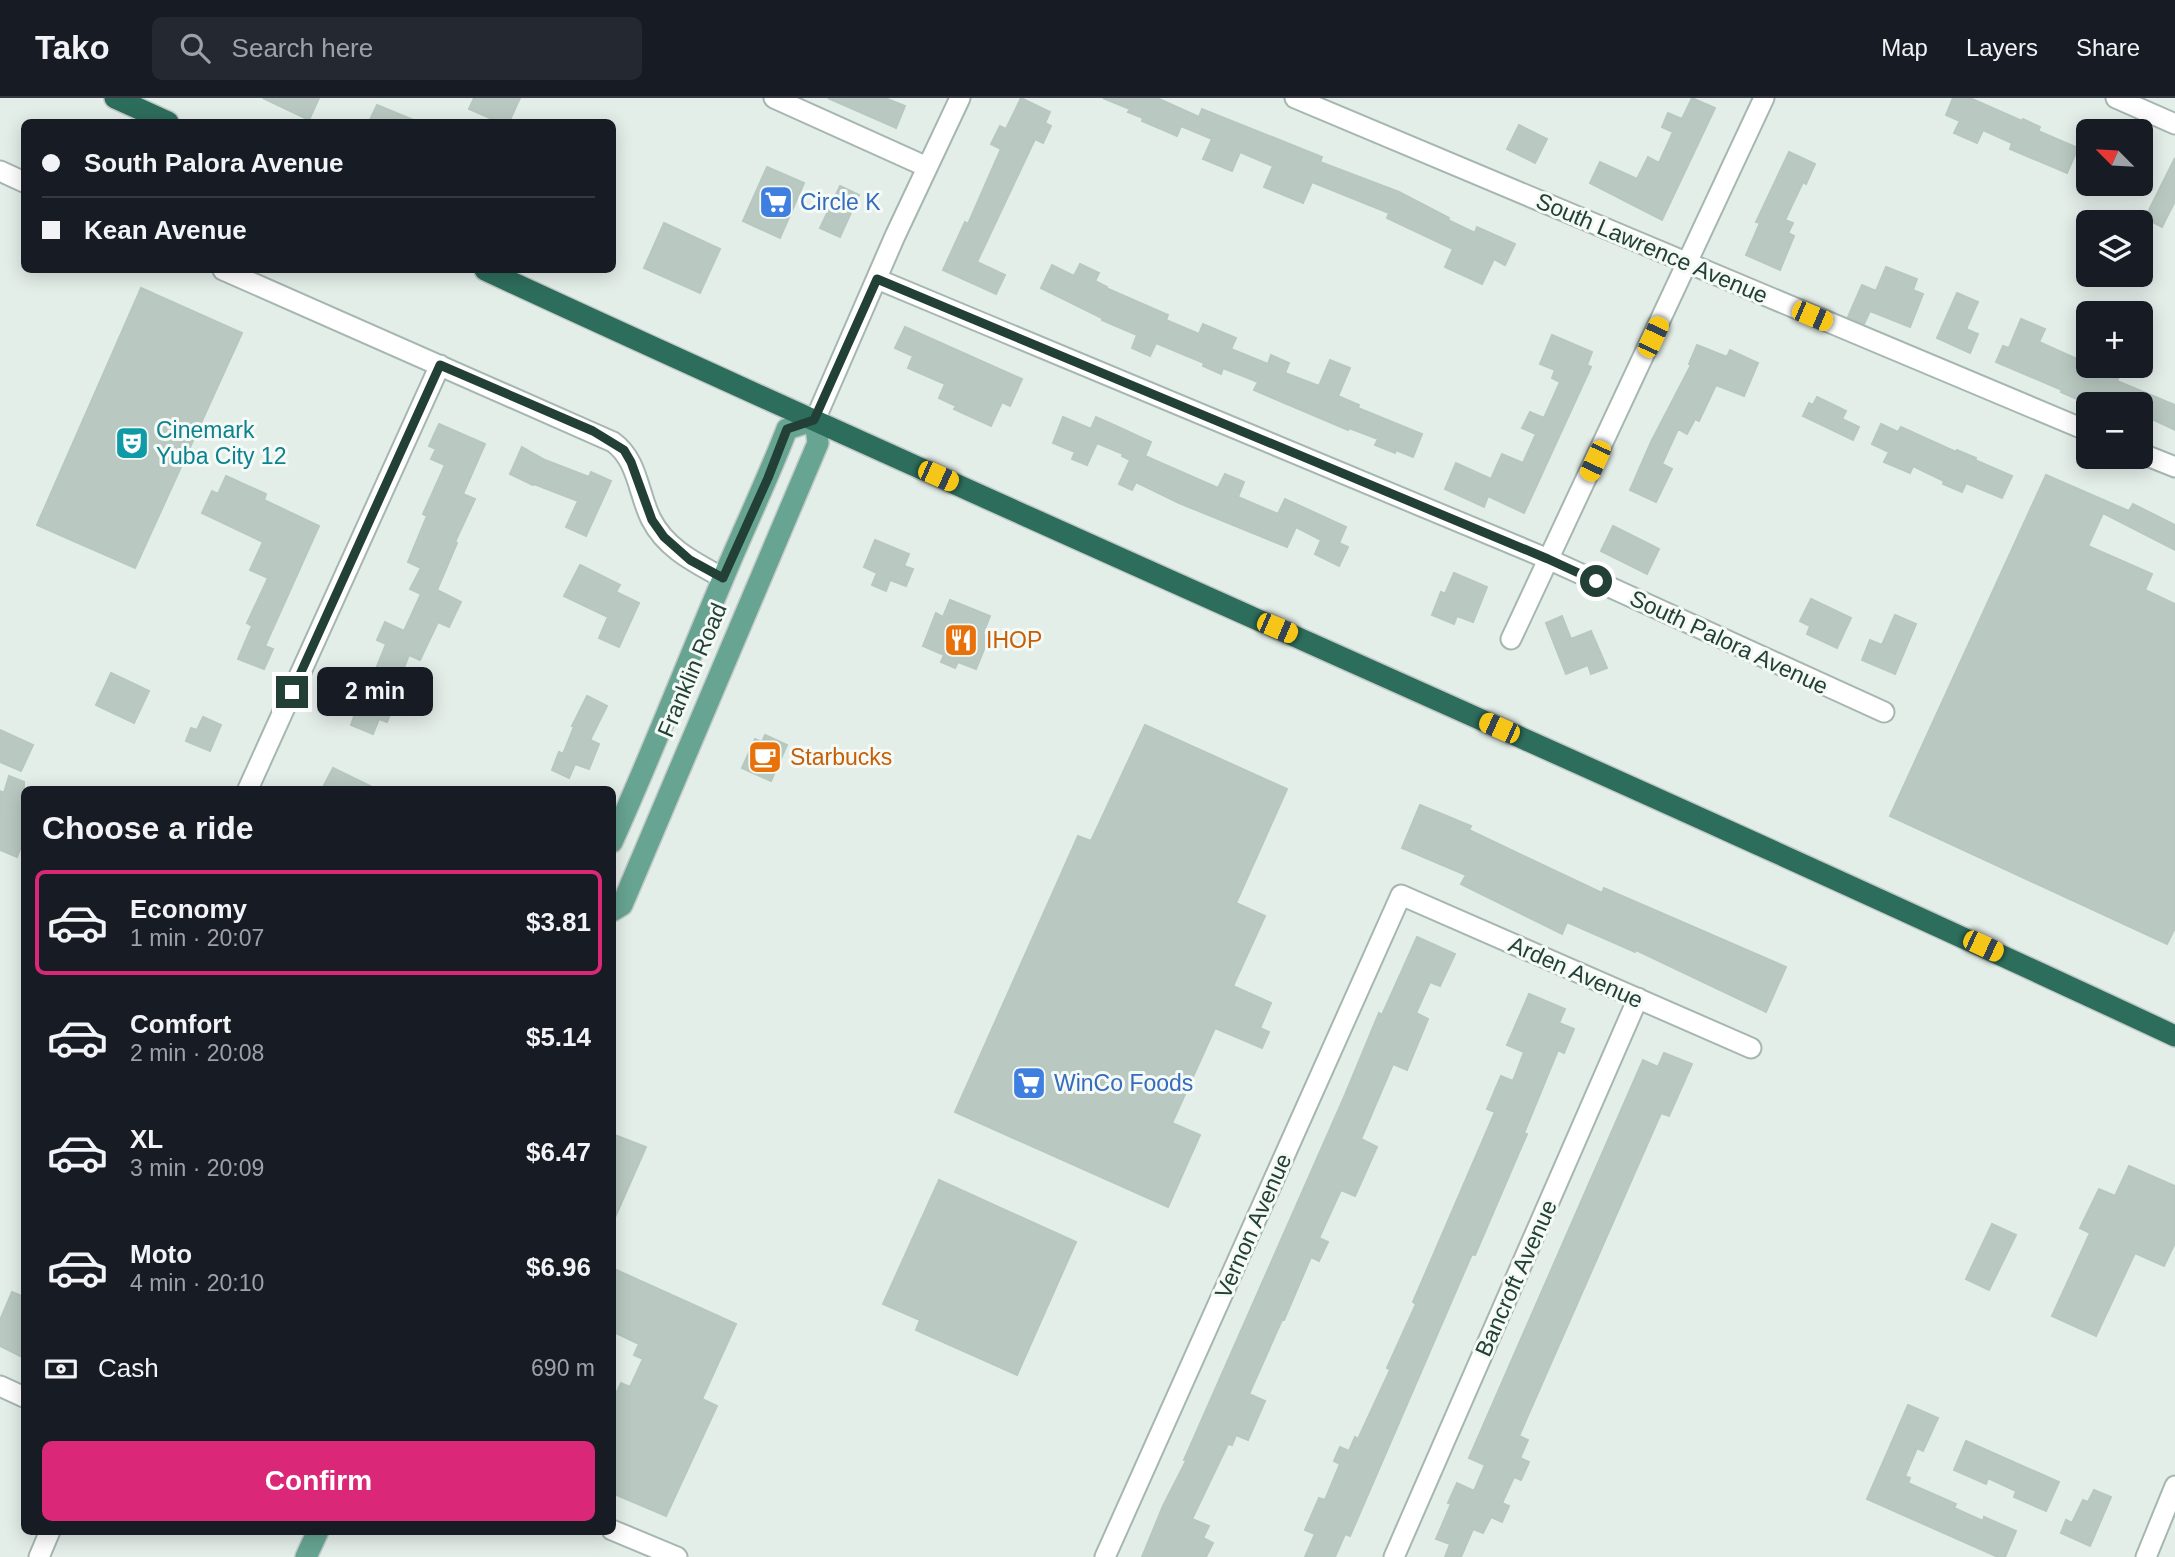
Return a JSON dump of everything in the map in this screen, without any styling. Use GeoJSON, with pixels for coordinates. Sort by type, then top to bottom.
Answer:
{"type":"FeatureCollection","features":[{"type":"Feature","properties":{"kind":"highway"},"geometry":{"type":"LineString","coordinates":[[115,98],[160,119]]}},
{"type":"Feature","properties":{"kind":"highway"},"geometry":{"type":"LineString","coordinates":[[492,273],[1157,576],[1348,659],[1945,929],[2175,1036]]}},
{"type":"Feature","properties":{"kind":"main road","name":"Franklin Road"},"geometry":{"type":"LineString","coordinates":[[616,833],[665,723],[787,429],[814,420],[818,443],[622,905],[616,909]]}},
{"type":"Feature","properties":{"kind":"main road"},"geometry":{"type":"LineString","coordinates":[[306,1557],[315,1535]]}},
{"type":"Feature","properties":{"kind":"street"},"geometry":{"type":"LineString","coordinates":[[774,98],[927,167]]}},
{"type":"Feature","properties":{"kind":"street"},"geometry":{"type":"LineString","coordinates":[[814,420],[960,98]]}},
{"type":"Feature","properties":{"kind":"street","name":"South Lawrence Avenue"},"geometry":{"type":"LineString","coordinates":[[1294,98],[2076,426]]}},
{"type":"Feature","properties":{"kind":"street"},"geometry":{"type":"LineString","coordinates":[[1511,639],[1765,98]]}},
{"type":"Feature","properties":{"kind":"street"},"geometry":{"type":"LineString","coordinates":[[2116,98],[2175,124]]}},
{"type":"Feature","properties":{"kind":"street"},"geometry":{"type":"LineString","coordinates":[[0,172],[21,181]]}},
{"type":"Feature","properties":{"kind":"street"},"geometry":{"type":"LineString","coordinates":[[230,273],[593,431],[624,450],[652,520],[664,537],[690,560],[723,578]]}},
{"type":"Feature","properties":{"kind":"street","name":"South Palora Avenue"},"geometry":{"type":"LineString","coordinates":[[877,279],[1548,559],[1884,712]]}},
{"type":"Feature","properties":{"kind":"street"},"geometry":{"type":"LineString","coordinates":[[249,786],[440,365]]}},
{"type":"Feature","properties":{"kind":"street"},"geometry":{"type":"LineString","coordinates":[[2153,458],[2175,467]]}},
{"type":"Feature","properties":{"kind":"street","name":"Arden Avenue"},"geometry":{"type":"LineString","coordinates":[[1401,895],[1751,1048]]}},
{"type":"Feature","properties":{"kind":"street","name":"Vernon Avenue"},"geometry":{"type":"LineString","coordinates":[[1105,1557],[1401,895]]}},
{"type":"Feature","properties":{"kind":"street","name":"Bancroft Avenue"},"geometry":{"type":"LineString","coordinates":[[1395,1557],[1638,999]]}},
{"type":"Feature","properties":{"kind":"street"},"geometry":{"type":"LineString","coordinates":[[0,1386],[21,1396]]}},
{"type":"Feature","properties":{"kind":"street"},"geometry":{"type":"LineString","coordinates":[[2146,1557],[2171,1507],[2175,1486]]}},
{"type":"Feature","properties":{"kind":"street"},"geometry":{"type":"LineString","coordinates":[[616,1532],[648,1551],[677,1557]]}},
{"type":"Feature","properties":{"kind":"street"},"geometry":{"type":"LineString","coordinates":[[39,1557],[48,1535]]}},
{"type":"Feature","properties":{"kind":"building"},"geometry":{"type":"Polygon","coordinates":[[[263,98],[319,98],[309,119],[263,98]]]}},
{"type":"Feature","properties":{"kind":"building"},"geometry":{"type":"Polygon","coordinates":[[[474,98],[520,98],[510,119],[492,119],[469,109],[474,98]]]}},
{"type":"Feature","properties":{"kind":"building"},"geometry":{"type":"Polygon","coordinates":[[[828,98],[885,98],[905,106],[896,128],[828,98]]]}},
{"type":"Feature","properties":{"kind":"building"},"geometry":{"type":"Polygon","coordinates":[[[1021,98],[1050,112],[1045,123],[1051,126],[1043,143],[1035,139],[977,262],[1005,275],[996,294],[943,270],[965,222],[968,224],[1001,149],[991,144],[1000,126],[1006,129],[1021,98]]]}},
{"type":"Feature","properties":{"kind":"building"},"geometry":{"type":"Polygon","coordinates":[[[1103,98],[1157,98],[1199,117],[1202,109],[1322,157],[1320,162],[1399,192],[1475,233],[1477,227],[1515,244],[1505,265],[1494,259],[1482,284],[1445,267],[1453,249],[1387,218],[1389,213],[1312,182],[1303,203],[1264,187],[1273,166],[1240,152],[1232,171],[1203,159],[1212,139],[1181,126],[1177,136],[1142,121],[1143,118],[1128,112],[1130,109],[1103,98]]]}},
{"type":"Feature","properties":{"kind":"building"},"geometry":{"type":"Polygon","coordinates":[[[1692,98],[1715,108],[1662,220],[1590,183],[1600,162],[1637,179],[1648,157],[1659,163],[1673,132],[1662,127],[1668,113],[1682,119],[1692,98]]]}},
{"type":"Feature","properties":{"kind":"building"},"geometry":{"type":"Polygon","coordinates":[[[1953,98],[1970,98],[2040,127],[2038,131],[2076,147],[2076,153],[2067,173],[2010,149],[2012,143],[1983,130],[1977,143],[1954,133],[1960,121],[1946,115],[1953,98]]]}},
{"type":"Feature","properties":{"kind":"building"},"geometry":{"type":"Polygon","coordinates":[[[377,105],[411,119],[370,119],[377,105]]]}},
{"type":"Feature","properties":{"kind":"building"},"geometry":{"type":"Polygon","coordinates":[[[1519,125],[1547,139],[1535,163],[1507,149],[1519,125]]]}},
{"type":"Feature","properties":{"kind":"building"},"geometry":{"type":"Polygon","coordinates":[[[1789,152],[1815,164],[1785,220],[1793,223],[1788,233],[1794,236],[1780,270],[1746,255],[1760,223],[1756,222],[1789,152]]]}},
{"type":"Feature","properties":{"kind":"building"},"geometry":{"type":"Polygon","coordinates":[[[2175,158],[2175,201],[2162,227],[2153,222],[2153,210],[2149,210],[2175,158]]]}},
{"type":"Feature","properties":{"kind":"building"},"geometry":{"type":"Polygon","coordinates":[[[767,167],[804,183],[780,238],[743,221],[767,167]]]}},
{"type":"Feature","properties":{"kind":"building"},"geometry":{"type":"Polygon","coordinates":[[[840,186],[859,195],[840,237],[820,228],[840,186]]]}},
{"type":"Feature","properties":{"kind":"building"},"geometry":{"type":"Polygon","coordinates":[[[664,223],[720,249],[700,293],[644,268],[664,223]]]}},
{"type":"Feature","properties":{"kind":"building"},"geometry":{"type":"Polygon","coordinates":[[[1080,264],[1099,273],[1095,281],[1168,315],[1166,320],[1199,334],[1203,324],[1236,338],[1231,349],[1268,364],[1271,355],[1289,363],[1285,373],[1319,386],[1330,360],[1350,368],[1338,396],[1359,405],[1358,408],[1422,434],[1413,457],[1375,445],[1378,439],[1349,428],[1348,430],[1254,390],[1258,382],[1223,368],[1221,374],[1203,366],[1204,363],[1156,343],[1150,356],[1132,348],[1137,335],[1041,288],[1052,265],[1074,276],[1080,264]]]}},
{"type":"Feature","properties":{"kind":"building"},"geometry":{"type":"Polygon","coordinates":[[[1886,267],[1917,279],[1913,290],[1923,294],[1910,327],[1870,311],[1864,324],[1848,317],[1862,285],[1876,291],[1886,267]]]}},
{"type":"Feature","properties":{"kind":"building","name":"Cinemark Yuba City 12"},"geometry":{"type":"Polygon","coordinates":[[[141,288],[242,333],[135,568],[37,525],[141,288]]]}},
{"type":"Feature","properties":{"kind":"building"},"geometry":{"type":"Polygon","coordinates":[[[1957,293],[1978,302],[1966,329],[1978,334],[1970,353],[1937,338],[1957,293]]]}},
{"type":"Feature","properties":{"kind":"building"},"geometry":{"type":"Polygon","coordinates":[[[2021,319],[2045,329],[2039,342],[2076,359],[2076,378],[2118,378],[2117,381],[2144,392],[2076,392],[2076,399],[1996,362],[2003,346],[2009,348],[2021,319]]]}},
{"type":"Feature","properties":{"kind":"building"},"geometry":{"type":"Polygon","coordinates":[[[905,327],[1022,379],[1010,406],[1002,402],[991,426],[954,409],[956,406],[939,398],[945,384],[908,368],[913,356],[895,348],[905,327]]]}},
{"type":"Feature","properties":{"kind":"building"},"geometry":{"type":"Polygon","coordinates":[[[1552,335],[1592,352],[1587,365],[1591,367],[1524,513],[1488,496],[1484,507],[1445,489],[1456,463],[1491,479],[1502,454],[1523,463],[1536,434],[1522,428],[1530,412],[1544,418],[1560,382],[1552,378],[1555,370],[1540,364],[1552,335]]]}},
{"type":"Feature","properties":{"kind":"building"},"geometry":{"type":"Polygon","coordinates":[[[1697,345],[1727,357],[1730,350],[1758,363],[1744,396],[1716,385],[1699,421],[1695,419],[1687,434],[1678,429],[1662,464],[1672,469],[1656,502],[1630,490],[1651,442],[1691,365],[1689,364],[1697,345]]]}},
{"type":"Feature","properties":{"kind":"building"},"geometry":{"type":"Polygon","coordinates":[[[2153,396],[2175,405],[2175,430],[2153,419],[2153,396]]]}},
{"type":"Feature","properties":{"kind":"building"},"geometry":{"type":"Polygon","coordinates":[[[1817,397],[1846,411],[1842,419],[1859,427],[1853,440],[1803,416],[1809,403],[1813,405],[1817,397]]]}},
{"type":"Feature","properties":{"kind":"building"},"geometry":{"type":"Polygon","coordinates":[[[1063,417],[1091,429],[1096,417],[1151,442],[1145,456],[1218,488],[1225,474],[1244,482],[1238,497],[1278,514],[1285,499],[1346,527],[1339,543],[1348,547],[1339,566],[1315,554],[1321,540],[1296,527],[1287,547],[1179,503],[1136,482],[1132,490],[1119,484],[1130,460],[1122,456],[1123,454],[1097,443],[1087,465],[1072,459],[1075,452],[1053,443],[1063,417]]]}},
{"type":"Feature","properties":{"kind":"building"},"geometry":{"type":"Polygon","coordinates":[[[439,424],[485,444],[463,494],[475,499],[437,590],[461,602],[449,627],[438,622],[420,660],[409,655],[390,703],[394,705],[387,722],[379,719],[373,734],[351,725],[386,644],[377,640],[385,622],[404,631],[421,594],[410,589],[421,568],[408,562],[427,516],[423,514],[445,465],[431,459],[436,449],[429,446],[439,424]]]}},
{"type":"Feature","properties":{"kind":"building"},"geometry":{"type":"Polygon","coordinates":[[[1881,424],[1898,432],[1901,427],[2012,476],[2002,498],[1966,483],[1962,492],[1913,466],[1910,473],[1884,462],[1889,452],[1872,444],[1881,424]]]}},
{"type":"Feature","properties":{"kind":"building"},"geometry":{"type":"Polygon","coordinates":[[[522,447],[545,460],[589,477],[591,472],[611,481],[586,536],[566,527],[578,501],[510,474],[522,447]]]}},
{"type":"Feature","properties":{"kind":"building"},"geometry":{"type":"Polygon","coordinates":[[[2046,475],[2129,511],[2133,504],[2175,525],[2175,550],[2103,513],[2088,546],[2152,574],[2145,590],[2175,604],[2175,928],[2167,944],[1890,816],[2046,475]]]}},
{"type":"Feature","properties":{"kind":"building"},"geometry":{"type":"Polygon","coordinates":[[[226,476],[266,494],[264,500],[319,526],[265,646],[273,649],[264,669],[238,659],[252,626],[247,623],[268,578],[250,570],[263,542],[202,513],[212,491],[218,494],[226,476]]]}},
{"type":"Feature","properties":{"kind":"building"},"geometry":{"type":"Polygon","coordinates":[[[1613,526],[1659,549],[1647,574],[1601,551],[1613,526]]]}},
{"type":"Feature","properties":{"kind":"building"},"geometry":{"type":"Polygon","coordinates":[[[875,540],[909,554],[904,566],[913,569],[906,586],[890,580],[886,591],[872,585],[877,573],[864,567],[875,540]]]}},
{"type":"Feature","properties":{"kind":"building"},"geometry":{"type":"Polygon","coordinates":[[[580,565],[620,585],[616,592],[639,603],[619,647],[599,638],[608,617],[564,596],[580,565]]]}},
{"type":"Feature","properties":{"kind":"building"},"geometry":{"type":"Polygon","coordinates":[[[1454,573],[1487,587],[1473,622],[1457,616],[1454,624],[1432,615],[1441,592],[1445,594],[1454,573]]]}},
{"type":"Feature","properties":{"kind":"building"},"geometry":{"type":"Polygon","coordinates":[[[1811,599],[1851,618],[1837,648],[1807,634],[1810,626],[1800,621],[1811,599]]]}},
{"type":"Feature","properties":{"kind":"building"},"geometry":{"type":"Polygon","coordinates":[[[950,600],[990,616],[983,634],[989,637],[976,669],[958,662],[955,668],[941,662],[944,655],[923,646],[936,613],[943,617],[950,600]]]}},
{"type":"Feature","properties":{"kind":"building"},"geometry":{"type":"Polygon","coordinates":[[[1895,615],[1916,624],[1895,674],[1862,660],[1870,640],[1882,645],[1895,615]]]}},
{"type":"Feature","properties":{"kind":"building"},"geometry":{"type":"Polygon","coordinates":[[[1562,616],[1571,639],[1591,631],[1607,668],[1591,674],[1588,665],[1566,674],[1546,623],[1562,616]]]}},
{"type":"Feature","properties":{"kind":"building"},"geometry":{"type":"Polygon","coordinates":[[[111,673],[149,691],[134,723],[96,705],[111,673]]]}},
{"type":"Feature","properties":{"kind":"building"},"geometry":{"type":"Polygon","coordinates":[[[587,696],[607,706],[590,740],[599,744],[589,769],[575,764],[569,778],[552,770],[559,752],[563,754],[574,727],[572,726],[587,696]]]}},
{"type":"Feature","properties":{"kind":"building"},"geometry":{"type":"Polygon","coordinates":[[[203,717],[221,725],[210,751],[186,741],[191,728],[197,730],[203,717]]]}},
{"type":"Feature","properties":{"kind":"building"},"geometry":{"type":"Polygon","coordinates":[[[1145,725],[1287,789],[1236,903],[1265,916],[1233,986],[1271,1003],[1260,1028],[1269,1032],[1262,1048],[1215,1028],[1172,1123],[1200,1135],[1168,1207],[955,1112],[1078,836],[1091,841],[1145,725]]]}},
{"type":"Feature","properties":{"kind":"building"},"geometry":{"type":"Polygon","coordinates":[[[0,730],[33,745],[21,771],[0,762],[0,730]]]}},
{"type":"Feature","properties":{"kind":"building","name":"Starbucks"},"geometry":{"type":"Polygon","coordinates":[[[765,735],[787,745],[771,781],[742,768],[755,739],[762,742],[765,735]]]}},
{"type":"Feature","properties":{"kind":"building"},"geometry":{"type":"Polygon","coordinates":[[[333,768],[370,786],[324,786],[333,768]]]}},
{"type":"Feature","properties":{"kind":"building"},"geometry":{"type":"Polygon","coordinates":[[[9,776],[24,782],[24,786],[21,786],[21,847],[17,857],[0,850],[0,791],[4,793],[9,776]]]}},
{"type":"Feature","properties":{"kind":"building"},"geometry":{"type":"Polygon","coordinates":[[[1420,805],[1471,826],[1469,830],[1602,893],[1604,888],[1786,967],[1766,1012],[1636,950],[1635,952],[1567,922],[1562,934],[1461,884],[1466,875],[1402,848],[1420,805]]]}},
{"type":"Feature","properties":{"kind":"building"},"geometry":{"type":"Polygon","coordinates":[[[1417,937],[1455,954],[1440,986],[1430,982],[1416,1013],[1428,1019],[1407,1070],[1393,1064],[1361,1139],[1377,1147],[1355,1196],[1341,1190],[1319,1238],[1328,1242],[1319,1261],[1311,1257],[1249,1394],[1265,1401],[1248,1440],[1236,1435],[1232,1445],[1228,1444],[1192,1519],[1209,1526],[1203,1538],[1213,1543],[1206,1557],[1142,1557],[1379,1013],[1382,1015],[1417,937]]]}},
{"type":"Feature","properties":{"kind":"building"},"geometry":{"type":"Polygon","coordinates":[[[1529,994],[1565,1009],[1559,1023],[1574,1029],[1564,1053],[1558,1050],[1524,1133],[1527,1134],[1350,1536],[1345,1534],[1335,1557],[1305,1557],[1315,1534],[1305,1530],[1319,1498],[1325,1500],[1340,1464],[1334,1461],[1340,1447],[1349,1451],[1355,1437],[1358,1439],[1390,1370],[1387,1368],[1416,1304],[1413,1302],[1495,1112],[1487,1109],[1501,1076],[1513,1081],[1524,1052],[1507,1045],[1529,994]]]}},
{"type":"Feature","properties":{"kind":"building"},"geometry":{"type":"Polygon","coordinates":[[[1664,1053],[1692,1064],[1669,1116],[1661,1113],[1519,1436],[1528,1440],[1520,1458],[1529,1462],[1521,1480],[1514,1477],[1502,1503],[1509,1506],[1502,1522],[1491,1517],[1483,1533],[1473,1529],[1461,1557],[1445,1557],[1450,1544],[1436,1539],[1451,1504],[1448,1503],[1457,1483],[1474,1491],[1485,1465],[1469,1458],[1643,1060],[1658,1067],[1664,1053]]]}},
{"type":"Feature","properties":{"kind":"building"},"geometry":{"type":"Polygon","coordinates":[[[616,1136],[646,1147],[616,1215],[616,1136]]]}},
{"type":"Feature","properties":{"kind":"building"},"geometry":{"type":"Polygon","coordinates":[[[2129,1166],[2175,1186],[2175,1243],[2164,1266],[2135,1253],[2096,1336],[2052,1316],[2090,1233],[2080,1228],[2099,1189],[2115,1196],[2129,1166]]]}},
{"type":"Feature","properties":{"kind":"building"},"geometry":{"type":"Polygon","coordinates":[[[939,1180],[1076,1242],[1017,1375],[916,1330],[920,1320],[883,1304],[939,1180]]]}},
{"type":"Feature","properties":{"kind":"building"},"geometry":{"type":"Polygon","coordinates":[[[1992,1224],[2016,1235],[1989,1290],[1966,1279],[1992,1224]]]}},
{"type":"Feature","properties":{"kind":"building"},"geometry":{"type":"Polygon","coordinates":[[[616,1270],[736,1324],[702,1399],[717,1406],[666,1516],[616,1495],[616,1394],[621,1383],[630,1387],[643,1359],[634,1355],[639,1344],[616,1333],[616,1270]]]}},
{"type":"Feature","properties":{"kind":"building"},"geometry":{"type":"Polygon","coordinates":[[[12,1292],[21,1296],[21,1356],[0,1346],[0,1320],[12,1292]]]}},
{"type":"Feature","properties":{"kind":"building"},"geometry":{"type":"Polygon","coordinates":[[[1908,1405],[1938,1418],[1923,1451],[1917,1448],[1905,1476],[1910,1478],[1908,1483],[1956,1504],[1954,1508],[1983,1521],[1984,1517],[2016,1531],[2005,1557],[1998,1557],[1867,1499],[1908,1405]]]}},
{"type":"Feature","properties":{"kind":"building"},"geometry":{"type":"Polygon","coordinates":[[[1966,1441],[2059,1482],[2046,1511],[2014,1497],[2016,1491],[1988,1478],[1986,1484],[1954,1470],[1966,1441]]]}},
{"type":"Feature","properties":{"kind":"building"},"geometry":{"type":"Polygon","coordinates":[[[2094,1490],[2111,1497],[2090,1546],[2061,1533],[2066,1520],[2072,1523],[2083,1500],[2088,1502],[2094,1490]]]}},
{"type":"Feature","properties":{"kind":"place","name":"Circle K"},"geometry":{"type":"Point","coordinates":[776,202]}},
{"type":"Feature","properties":{"kind":"place","name":"Cinemark Yuba City 12"},"geometry":{"type":"Point","coordinates":[132,443]}},
{"type":"Feature","properties":{"kind":"place","name":"IHOP"},"geometry":{"type":"Point","coordinates":[961,640]}},
{"type":"Feature","properties":{"kind":"place","name":"Starbucks"},"geometry":{"type":"Point","coordinates":[765,757]}},
{"type":"Feature","properties":{"kind":"place","name":"WinCo Foods"},"geometry":{"type":"Point","coordinates":[1029,1083]}},
{"type":"Feature","properties":{"kind":"route"},"geometry":{"type":"LineString","coordinates":[[292,692],[440,365],[593,431],[624,450],[652,520],[664,537],[677,551],[723,578],[787,429],[814,420],[877,279],[1596,581]]}}]}
